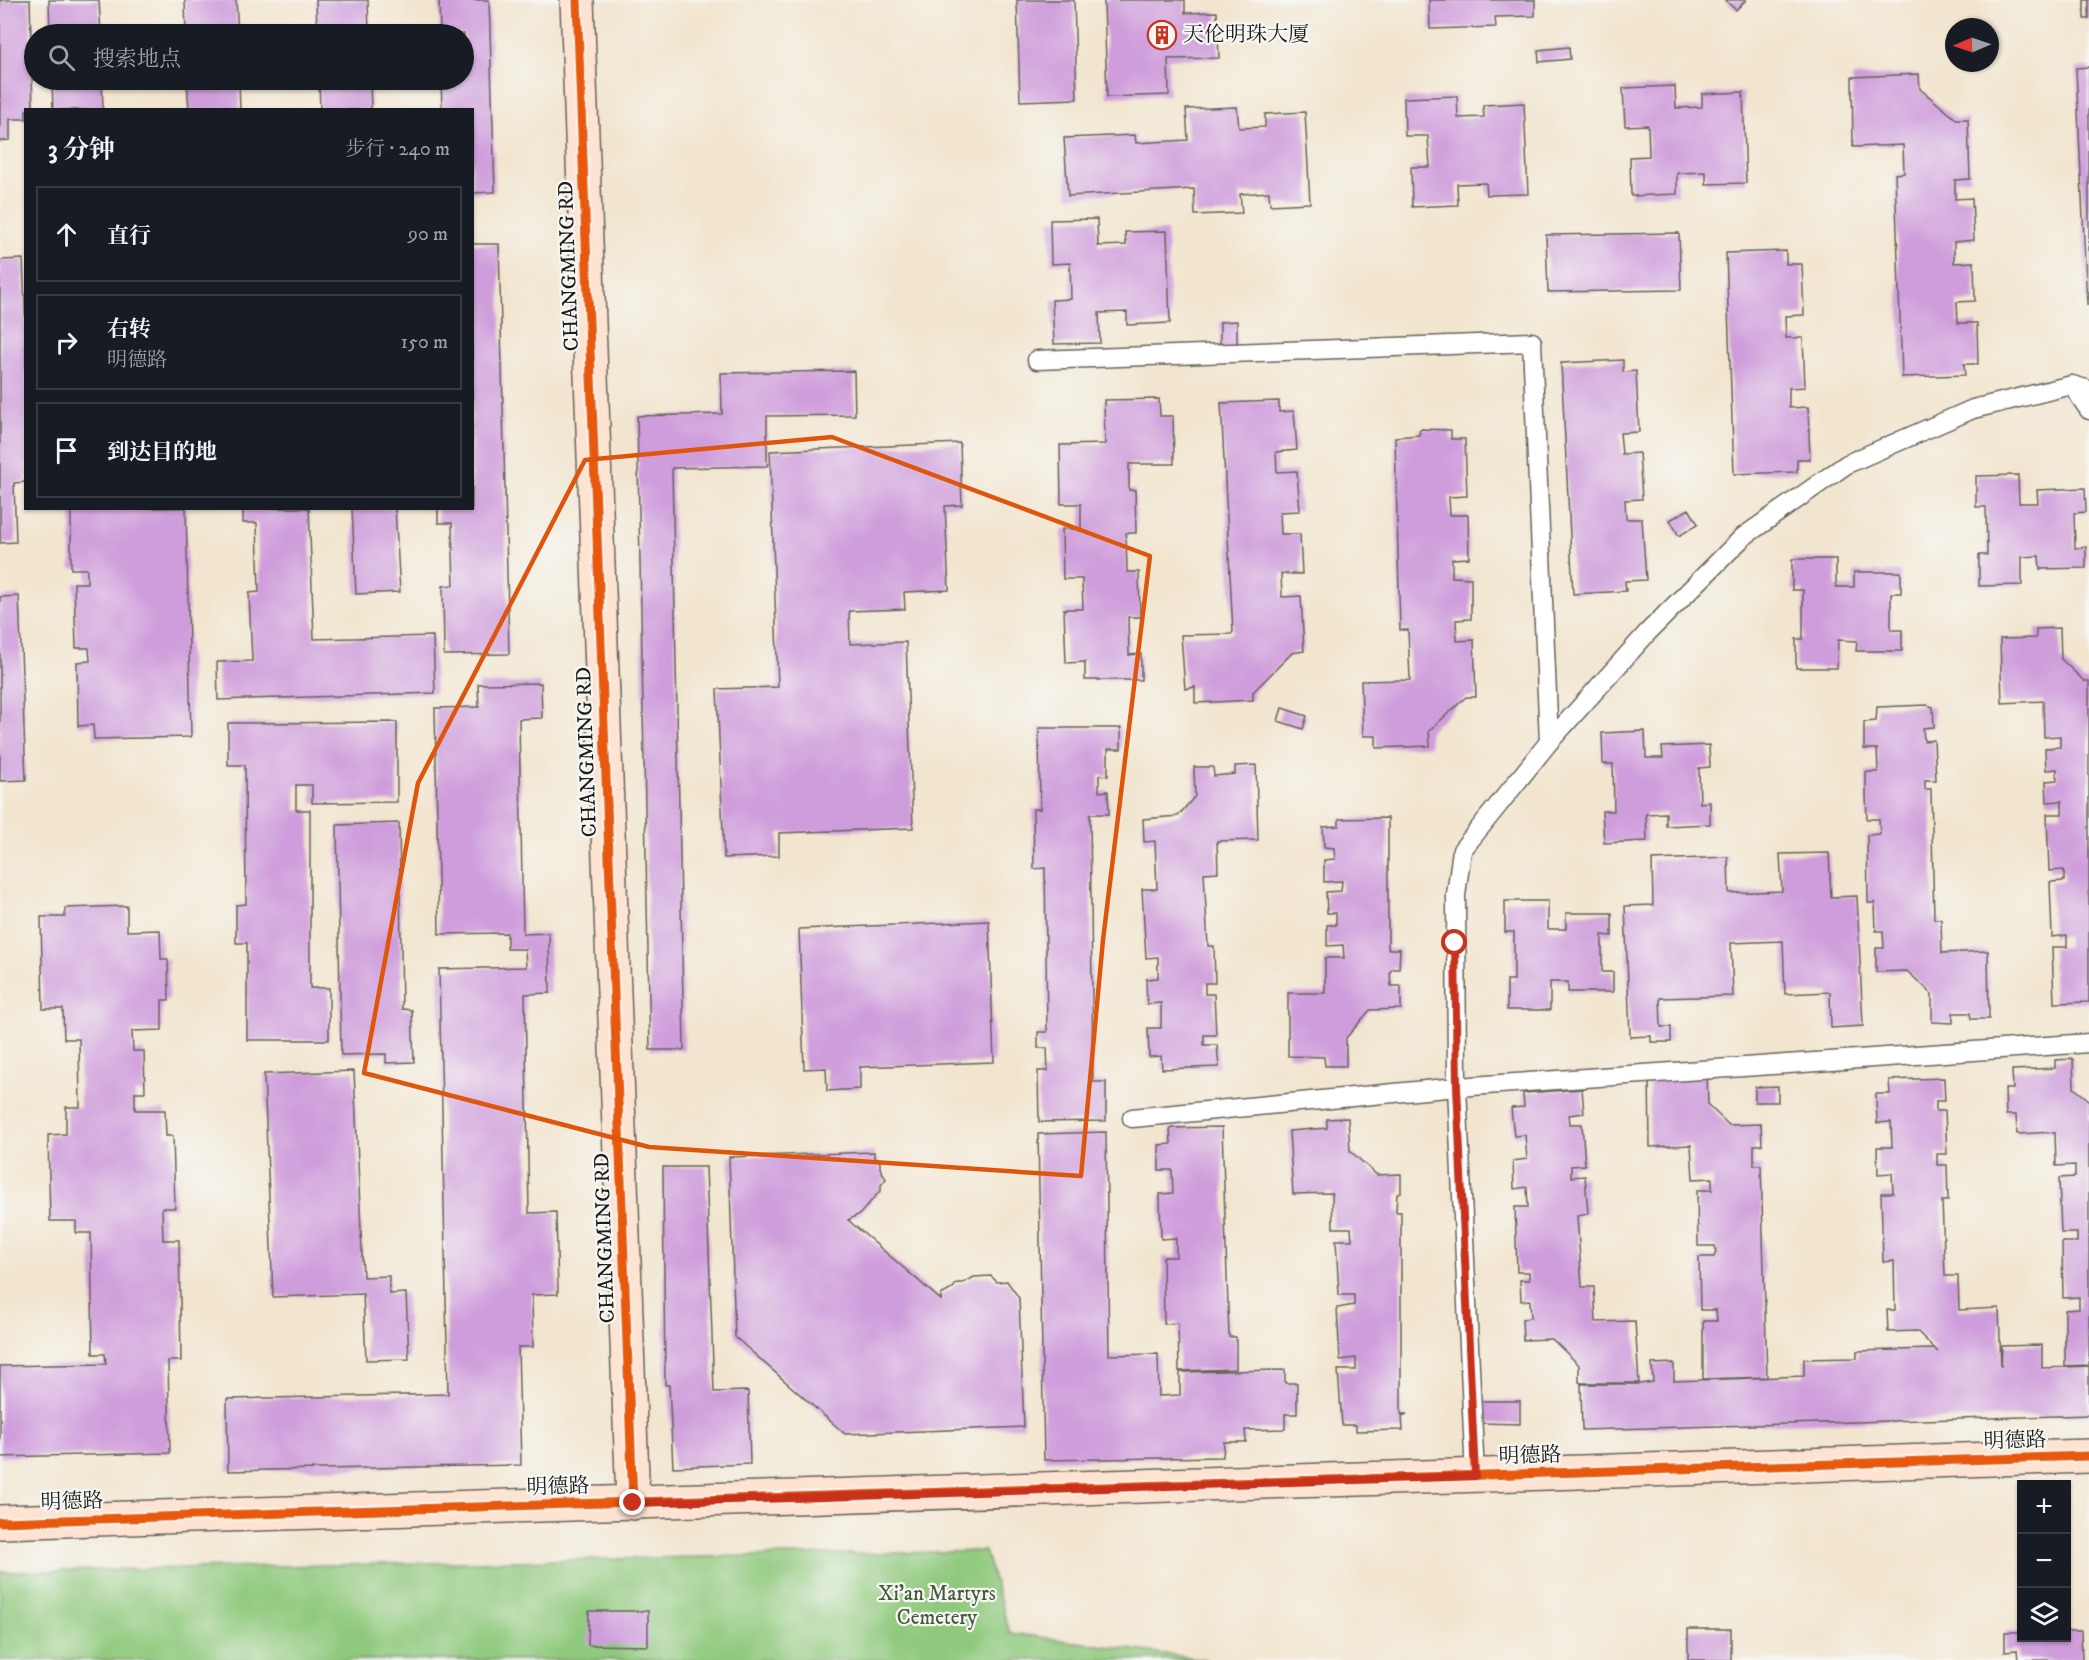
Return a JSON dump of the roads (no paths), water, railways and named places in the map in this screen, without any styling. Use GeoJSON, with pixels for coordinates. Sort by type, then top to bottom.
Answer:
{"type":"FeatureCollection","features":[{"type":"Feature","properties":{"kind":"street","name":"CHANGMING RD"},"geometry":{"type":"LineString","coordinates":[[577,0],[633,1503]]}},
{"type":"Feature","properties":{"kind":"street","name":"明德路"},"geometry":{"type":"LineString","coordinates":[[0,1522],[2089,1456]]}},
{"type":"Feature","properties":{"kind":"lane"},"geometry":{"type":"LineString","coordinates":[[1037,360],[1532,342],[1549,742]]}},
{"type":"Feature","properties":{"kind":"lane"},"geometry":{"type":"LineString","coordinates":[[1475,1476],[1457,1087],[1456,895],[1462,850],[1549,742],[1648,632],[1743,537],[1847,464],[1973,409],[2081,387],[2089,410]]}},
{"type":"Feature","properties":{"kind":"lane"},"geometry":{"type":"LineString","coordinates":[[1132,1118],[1457,1087],[2089,1044]]}},
{"type":"Feature","properties":{"kind":"place","name":"天伦明珠大厦"},"geometry":{"type":"Point","coordinates":[1162,35]}},
{"type":"Feature","properties":{"kind":"park label","name":"Xi'an Martyrs Cemetery"},"geometry":{"type":"Point","coordinates":[937,1606]}}]}
